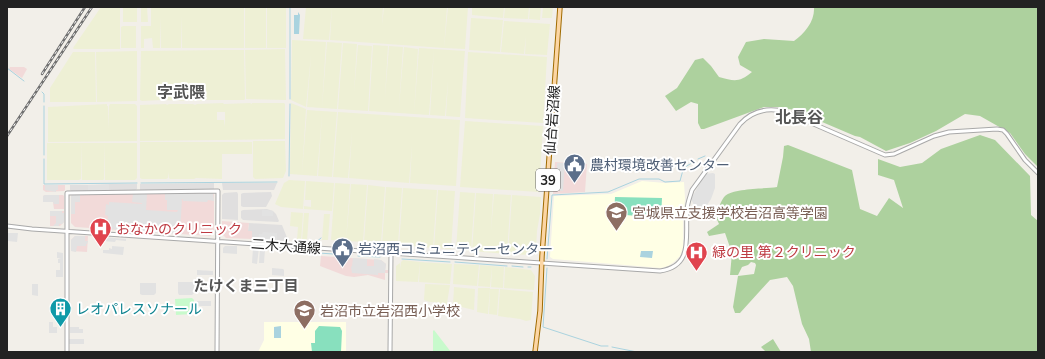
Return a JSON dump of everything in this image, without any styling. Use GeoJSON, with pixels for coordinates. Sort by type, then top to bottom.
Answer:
{"type":"FeatureCollection","features":[{"type":"Feature","properties":{"kind":"main road","name":"仙台岩沼線"},"geometry":{"type":"LineString","coordinates":[[535,352],[540,311],[560,7]]}},
{"type":"Feature","properties":{"kind":"street","name":"二木大通線"},"geometry":{"type":"LineString","coordinates":[[7,226],[660,271],[668,270],[677,265],[686,252],[687,210],[692,190],[745,119],[752,114],[763,110],[778,110],[786,112],[885,155],[894,154],[934,136],[949,132],[991,128],[1000,129],[1007,134],[1025,160],[1038,173]]}},
{"type":"Feature","properties":{"kind":"street"},"geometry":{"type":"LineString","coordinates":[[67,352],[68,193],[218,191],[217,352]]}},
{"type":"Feature","properties":{"kind":"street"},"geometry":{"type":"LineString","coordinates":[[390,352],[391,253]]}},
{"type":"Feature","properties":{"kind":"shaded area"},"geometry":{"type":"Polygon","coordinates":[[[101,7],[120,7],[120,49],[74,49],[73,48],[101,7]]]}},
{"type":"Feature","properties":{"kind":"shaded area"},"geometry":{"type":"Polygon","coordinates":[[[123,7],[137,7],[137,22],[123,22],[123,7]]]}},
{"type":"Feature","properties":{"kind":"shaded area"},"geometry":{"type":"Polygon","coordinates":[[[141,7],[147,7],[148,22],[141,22],[141,7]]]}},
{"type":"Feature","properties":{"kind":"shaded area"},"geometry":{"type":"Polygon","coordinates":[[[151,7],[244,7],[244,48],[182,48],[181,16],[181,48],[161,48],[160,17],[160,48],[153,48],[152,38],[144,39],[144,48],[141,48],[141,26],[151,26],[151,7]]]}},
{"type":"Feature","properties":{"kind":"shaded area"},"geometry":{"type":"Polygon","coordinates":[[[245,7],[266,7],[266,48],[245,48],[245,7]]]}},
{"type":"Feature","properties":{"kind":"shaded area"},"geometry":{"type":"Polygon","coordinates":[[[267,7],[286,7],[286,48],[267,48],[267,7]]]}},
{"type":"Feature","properties":{"kind":"shaded area"},"geometry":{"type":"Polygon","coordinates":[[[306,7],[332,7],[329,40],[303,39],[306,7]]]}},
{"type":"Feature","properties":{"kind":"shaded area"},"geometry":{"type":"Polygon","coordinates":[[[332,7],[383,7],[382,25],[384,7],[447,7],[444,48],[330,40],[332,7]]]}},
{"type":"Feature","properties":{"kind":"shaded area"},"geometry":{"type":"Polygon","coordinates":[[[448,7],[468,7],[465,49],[444,48],[448,7]]]}},
{"type":"Feature","properties":{"kind":"shaded area"},"geometry":{"type":"Polygon","coordinates":[[[472,7],[504,7],[503,18],[472,15],[472,7]]]}},
{"type":"Feature","properties":{"kind":"shaded area"},"geometry":{"type":"Polygon","coordinates":[[[505,7],[529,7],[528,19],[504,18],[505,7]]]}},
{"type":"Feature","properties":{"kind":"shaded area"},"geometry":{"type":"Polygon","coordinates":[[[530,7],[541,7],[540,20],[529,19],[530,7]]]}},
{"type":"Feature","properties":{"kind":"shaded area"},"geometry":{"type":"Polygon","coordinates":[[[543,7],[553,7],[552,18],[542,18],[543,7]]]}},
{"type":"Feature","properties":{"kind":"shaded area"},"geometry":{"type":"Polygon","coordinates":[[[471,18],[503,20],[500,52],[469,50],[471,18]]]}},
{"type":"Feature","properties":{"kind":"shaded area"},"geometry":{"type":"Polygon","coordinates":[[[504,21],[550,24],[547,55],[525,54],[526,36],[524,54],[501,52],[504,21]]]}},
{"type":"Feature","properties":{"kind":"shaded area"},"geometry":{"type":"Polygon","coordinates":[[[136,26],[136,48],[121,48],[121,27],[136,26]]]}},
{"type":"Feature","properties":{"kind":"shaded area"},"geometry":{"type":"Polygon","coordinates":[[[292,40],[326,42],[322,108],[307,107],[311,55],[306,107],[291,100],[292,40]]]}},
{"type":"Feature","properties":{"kind":"shaded area"},"geometry":{"type":"Polygon","coordinates":[[[327,42],[342,43],[337,109],[322,108],[327,42]]]}},
{"type":"Feature","properties":{"kind":"shaded area"},"geometry":{"type":"Polygon","coordinates":[[[343,43],[357,44],[354,93],[358,45],[372,46],[368,111],[338,109],[343,43]]]}},
{"type":"Feature","properties":{"kind":"shaded area"},"geometry":{"type":"Polygon","coordinates":[[[373,45],[388,46],[385,97],[389,46],[403,47],[399,107],[404,47],[418,49],[414,114],[369,111],[373,45]]]}},
{"type":"Feature","properties":{"kind":"shaded area"},"geometry":{"type":"Polygon","coordinates":[[[419,48],[434,49],[429,115],[414,114],[419,48]]]}},
{"type":"Feature","properties":{"kind":"shaded area"},"geometry":{"type":"Polygon","coordinates":[[[285,49],[286,100],[246,99],[245,50],[285,49]]]}},
{"type":"Feature","properties":{"kind":"shaded area"},"geometry":{"type":"Polygon","coordinates":[[[434,49],[465,51],[460,117],[446,116],[448,81],[445,116],[430,115],[434,49]]]}},
{"type":"Feature","properties":{"kind":"shaded area"},"geometry":{"type":"Polygon","coordinates":[[[244,50],[244,100],[140,100],[141,51],[244,50]]]}},
{"type":"Feature","properties":{"kind":"shaded area"},"geometry":{"type":"Polygon","coordinates":[[[137,51],[137,101],[97,102],[96,52],[137,51]]]}},
{"type":"Feature","properties":{"kind":"shaded area"},"geometry":{"type":"Polygon","coordinates":[[[73,52],[95,52],[96,102],[50,102],[50,88],[73,52]]]}},
{"type":"Feature","properties":{"kind":"shaded area"},"geometry":{"type":"Polygon","coordinates":[[[468,52],[547,57],[543,123],[465,118],[468,52]]]}},
{"type":"Feature","properties":{"kind":"shaded area"},"geometry":{"type":"Polygon","coordinates":[[[10,67],[24,67],[27,69],[22,78],[9,69],[10,67]]]}},
{"type":"Feature","properties":{"kind":"shaded area"},"geometry":{"type":"Polygon","coordinates":[[[284,103],[285,139],[140,141],[140,105],[284,103]],[[217,112],[217,120],[224,120],[225,127],[225,112],[217,112]]]}},
{"type":"Feature","properties":{"kind":"shaded area"},"geometry":{"type":"Polygon","coordinates":[[[291,103],[306,109],[302,173],[307,110],[337,112],[332,177],[318,176],[322,114],[317,176],[290,174],[291,103]]]}},
{"type":"Feature","properties":{"kind":"shaded area"},"geometry":{"type":"Polygon","coordinates":[[[107,104],[109,129],[110,104],[135,104],[137,106],[137,141],[48,142],[48,107],[107,104]]]}},
{"type":"Feature","properties":{"kind":"shaded area"},"geometry":{"type":"Polygon","coordinates":[[[338,112],[460,120],[456,186],[410,183],[412,145],[409,183],[349,178],[352,132],[348,178],[333,177],[338,112]]]}},
{"type":"Feature","properties":{"kind":"shaded area"},"geometry":{"type":"Polygon","coordinates":[[[465,121],[543,126],[539,192],[460,187],[465,121]]]}},
{"type":"Feature","properties":{"kind":"shaded area"},"geometry":{"type":"Polygon","coordinates":[[[253,141],[285,141],[286,171],[283,178],[255,179],[253,177],[253,141]]]}},
{"type":"Feature","properties":{"kind":"shaded area"},"geometry":{"type":"Polygon","coordinates":[[[140,142],[252,142],[252,154],[222,154],[222,179],[170,179],[168,172],[168,178],[166,179],[142,179],[140,178],[140,142]]]}},
{"type":"Feature","properties":{"kind":"shaded area"},"geometry":{"type":"Polygon","coordinates":[[[47,143],[81,143],[81,179],[47,180],[47,143]]]}},
{"type":"Feature","properties":{"kind":"shaded area"},"geometry":{"type":"Polygon","coordinates":[[[81,143],[104,143],[103,180],[82,180],[81,143]]]}},
{"type":"Feature","properties":{"kind":"shaded area"},"geometry":{"type":"Polygon","coordinates":[[[104,143],[137,143],[137,178],[135,180],[105,180],[104,143]]]}},
{"type":"Feature","properties":{"kind":"shaded area"},"geometry":{"type":"Polygon","coordinates":[[[555,162],[587,164],[585,192],[553,194],[555,162]]]}},
{"type":"Feature","properties":{"kind":"shaded area"},"geometry":{"type":"Polygon","coordinates":[[[557,163],[565,163],[563,191],[556,190],[557,163]]]}},
{"type":"Feature","properties":{"kind":"shaded area"},"geometry":{"type":"Polygon","coordinates":[[[705,174],[715,174],[715,188],[711,199],[703,208],[696,209],[691,199],[705,174]]]}},
{"type":"Feature","properties":{"kind":"shaded area"},"geometry":{"type":"Polygon","coordinates":[[[289,180],[305,181],[303,209],[281,207],[275,204],[284,183],[289,180]]]}},
{"type":"Feature","properties":{"kind":"shaded area"},"geometry":{"type":"Polygon","coordinates":[[[306,181],[334,183],[332,211],[304,209],[304,206],[311,207],[311,200],[305,200],[306,181]]]}},
{"type":"Feature","properties":{"kind":"shaded area","name":"宮城県立支援学校岩沼高等学園"},"geometry":{"type":"Polygon","coordinates":[[[642,181],[665,183],[684,182],[685,199],[683,247],[680,256],[674,262],[661,268],[553,259],[550,257],[554,196],[611,194],[642,181]]]}},
{"type":"Feature","properties":{"kind":"shaded area"},"geometry":{"type":"Polygon","coordinates":[[[214,183],[213,190],[140,190],[140,184],[214,183]]]}},
{"type":"Feature","properties":{"kind":"shaded area"},"geometry":{"type":"Polygon","coordinates":[[[222,183],[277,183],[274,190],[223,190],[222,183]]]}},
{"type":"Feature","properties":{"kind":"shaded area"},"geometry":{"type":"Polygon","coordinates":[[[335,183],[350,184],[346,241],[331,240],[335,183]]]}},
{"type":"Feature","properties":{"kind":"shaded area"},"geometry":{"type":"Polygon","coordinates":[[[109,184],[137,184],[137,189],[135,191],[109,191],[109,184]]]}},
{"type":"Feature","properties":{"kind":"shaded area"},"geometry":{"type":"Polygon","coordinates":[[[109,184],[109,191],[88,191],[88,185],[109,184]]]}},
{"type":"Feature","properties":{"kind":"shaded area"},"geometry":{"type":"Polygon","coordinates":[[[351,184],[367,185],[363,242],[346,241],[351,184]]]}},
{"type":"Feature","properties":{"kind":"shaded area"},"geometry":{"type":"Polygon","coordinates":[[[43,185],[65,185],[65,190],[46,192],[43,190],[43,185]]]}},
{"type":"Feature","properties":{"kind":"shaded area"},"geometry":{"type":"Polygon","coordinates":[[[45,185],[58,185],[58,190],[56,190],[56,192],[45,190],[45,185]]]}},
{"type":"Feature","properties":{"kind":"shaded area"},"geometry":{"type":"Polygon","coordinates":[[[70,185],[88,185],[88,191],[72,192],[70,190],[70,185]]]}},
{"type":"Feature","properties":{"kind":"shaded area"},"geometry":{"type":"Polygon","coordinates":[[[368,185],[385,187],[381,243],[364,242],[368,185]]]}},
{"type":"Feature","properties":{"kind":"shaded area"},"geometry":{"type":"Polygon","coordinates":[[[386,187],[402,188],[398,245],[382,244],[386,187]]]}},
{"type":"Feature","properties":{"kind":"shaded area"},"geometry":{"type":"Polygon","coordinates":[[[403,188],[437,190],[433,248],[399,245],[403,188]]]}},
{"type":"Feature","properties":{"kind":"shaded area"},"geometry":{"type":"Polygon","coordinates":[[[438,190],[455,191],[451,249],[434,248],[438,190]]]}},
{"type":"Feature","properties":{"kind":"shaded area"},"geometry":{"type":"Polygon","coordinates":[[[237,192],[238,220],[222,219],[222,195],[224,193],[237,192]]]}},
{"type":"Feature","properties":{"kind":"shaded area"},"geometry":{"type":"Polygon","coordinates":[[[271,192],[272,196],[266,207],[241,206],[241,194],[243,193],[271,192]]]}},
{"type":"Feature","properties":{"kind":"shaded area"},"geometry":{"type":"Polygon","coordinates":[[[460,192],[475,193],[471,251],[456,250],[460,192]]]}},
{"type":"Feature","properties":{"kind":"shaded area"},"geometry":{"type":"Polygon","coordinates":[[[213,193],[214,233],[210,236],[75,227],[71,223],[71,196],[73,194],[213,193]]]}},
{"type":"Feature","properties":{"kind":"shaded area"},"geometry":{"type":"Polygon","coordinates":[[[213,193],[214,201],[183,201],[182,199],[180,232],[178,234],[107,229],[108,216],[105,215],[106,204],[109,205],[109,202],[142,204],[132,202],[133,194],[147,194],[146,210],[177,212],[178,210],[167,210],[167,200],[165,200],[165,194],[213,193]]]}},
{"type":"Feature","properties":{"kind":"shaded area"},"geometry":{"type":"Polygon","coordinates":[[[476,193],[493,194],[491,231],[494,194],[511,195],[507,254],[472,251],[476,193]]]}},
{"type":"Feature","properties":{"kind":"shaded area"},"geometry":{"type":"Polygon","coordinates":[[[73,194],[80,194],[80,202],[75,202],[75,214],[71,214],[71,196],[73,194]]]}},
{"type":"Feature","properties":{"kind":"shaded area"},"geometry":{"type":"Polygon","coordinates":[[[59,195],[59,204],[54,204],[53,202],[43,202],[43,196],[59,195]]]}},
{"type":"Feature","properties":{"kind":"shaded area"},"geometry":{"type":"Polygon","coordinates":[[[63,195],[64,209],[54,209],[53,202],[43,202],[43,196],[63,195]]]}},
{"type":"Feature","properties":{"kind":"shaded area"},"geometry":{"type":"Polygon","coordinates":[[[512,195],[541,197],[536,249],[531,255],[508,254],[512,195]]]}},
{"type":"Feature","properties":{"kind":"shaded area"},"geometry":{"type":"Polygon","coordinates":[[[262,209],[273,211],[273,216],[262,216],[262,209]]]}},
{"type":"Feature","properties":{"kind":"shaded area"},"geometry":{"type":"Polygon","coordinates":[[[267,209],[276,214],[279,221],[278,222],[243,220],[241,218],[241,211],[243,210],[267,209]]]}},
{"type":"Feature","properties":{"kind":"shaded area"},"geometry":{"type":"Polygon","coordinates":[[[50,211],[64,211],[64,222],[60,226],[50,226],[50,211]]]}},
{"type":"Feature","properties":{"kind":"shaded area"},"geometry":{"type":"Polygon","coordinates":[[[50,211],[62,211],[62,213],[64,213],[64,222],[59,224],[59,226],[53,226],[56,223],[56,216],[50,216],[50,211]]]}},
{"type":"Feature","properties":{"kind":"shaded area"},"geometry":{"type":"Polygon","coordinates":[[[291,212],[303,213],[301,241],[297,240],[298,227],[290,226],[291,212]]]}},
{"type":"Feature","properties":{"kind":"shaded area"},"geometry":{"type":"Polygon","coordinates":[[[304,213],[309,213],[307,241],[302,241],[304,213]]]}},
{"type":"Feature","properties":{"kind":"shaded area"},"geometry":{"type":"Polygon","coordinates":[[[324,214],[330,214],[328,240],[322,240],[324,214]]]}},
{"type":"Feature","properties":{"kind":"shaded area"},"geometry":{"type":"Polygon","coordinates":[[[222,221],[249,223],[248,231],[252,231],[252,239],[226,238],[222,234],[222,221]]]}},
{"type":"Feature","properties":{"kind":"shaded area"},"geometry":{"type":"Polygon","coordinates":[[[249,223],[282,225],[288,240],[286,242],[252,239],[252,231],[248,231],[249,223]]]}},
{"type":"Feature","properties":{"kind":"shaded area"},"geometry":{"type":"Polygon","coordinates":[[[263,232],[277,233],[277,241],[258,240],[259,234],[262,234],[263,232]]]}},
{"type":"Feature","properties":{"kind":"shaded area"},"geometry":{"type":"Polygon","coordinates":[[[8,233],[18,233],[17,242],[8,241],[8,233]]]}},
{"type":"Feature","properties":{"kind":"shaded area"},"geometry":{"type":"Polygon","coordinates":[[[75,236],[88,236],[87,252],[71,251],[71,240],[75,236]]]}},
{"type":"Feature","properties":{"kind":"shaded area"},"geometry":{"type":"Polygon","coordinates":[[[75,236],[85,236],[85,241],[88,241],[86,246],[77,246],[76,252],[71,251],[71,240],[75,236]]]}},
{"type":"Feature","properties":{"kind":"shaded area"},"geometry":{"type":"Polygon","coordinates":[[[103,237],[126,239],[126,241],[103,241],[103,237]]]}},
{"type":"Feature","properties":{"kind":"shaded area"},"geometry":{"type":"Polygon","coordinates":[[[112,246],[124,247],[123,255],[103,253],[103,250],[109,250],[109,248],[112,249],[112,246]]]}},
{"type":"Feature","properties":{"kind":"shaded area"},"geometry":{"type":"Polygon","coordinates":[[[225,246],[237,246],[237,254],[223,253],[223,248],[225,246]]]}},
{"type":"Feature","properties":{"kind":"shaded area"},"geometry":{"type":"Polygon","coordinates":[[[253,248],[259,248],[257,264],[252,263],[253,248]]]}},
{"type":"Feature","properties":{"kind":"shaded area"},"geometry":{"type":"Polygon","coordinates":[[[260,248],[265,249],[264,263],[259,263],[260,248]]]}},
{"type":"Feature","properties":{"kind":"shaded area"},"geometry":{"type":"Polygon","coordinates":[[[57,252],[63,253],[63,277],[56,277],[56,270],[60,270],[60,263],[58,263],[58,259],[61,258],[57,258],[57,252]]]}},
{"type":"Feature","properties":{"kind":"shaded area"},"geometry":{"type":"Polygon","coordinates":[[[321,256],[381,260],[386,264],[385,270],[388,270],[388,273],[385,273],[385,280],[368,275],[354,277],[346,276],[320,266],[321,256]]]}},
{"type":"Feature","properties":{"kind":"shaded area"},"geometry":{"type":"Polygon","coordinates":[[[353,258],[367,259],[367,266],[374,266],[374,259],[381,260],[386,264],[385,273],[378,273],[378,275],[352,273],[351,267],[353,258]]]}},
{"type":"Feature","properties":{"kind":"shaded area"},"geometry":{"type":"Polygon","coordinates":[[[403,260],[420,262],[418,282],[396,281],[396,266],[400,263],[400,269],[401,262],[403,260]]]}},
{"type":"Feature","properties":{"kind":"shaded area"},"geometry":{"type":"Polygon","coordinates":[[[420,262],[452,264],[450,284],[419,282],[420,262]]]}},
{"type":"Feature","properties":{"kind":"shaded area"},"geometry":{"type":"Polygon","coordinates":[[[454,264],[479,265],[477,286],[453,284],[454,264]]]}},
{"type":"Feature","properties":{"kind":"shaded area"},"geometry":{"type":"Polygon","coordinates":[[[480,265],[492,266],[490,287],[478,286],[480,265]]]}},
{"type":"Feature","properties":{"kind":"shaded area"},"geometry":{"type":"Polygon","coordinates":[[[492,266],[504,267],[503,288],[491,287],[492,266]]]}},
{"type":"Feature","properties":{"kind":"shaded area"},"geometry":{"type":"Polygon","coordinates":[[[505,267],[531,270],[535,276],[534,290],[504,288],[505,267]]]}},
{"type":"Feature","properties":{"kind":"shaded area"},"geometry":{"type":"Polygon","coordinates":[[[272,268],[283,269],[284,276],[272,275],[272,268]]]}},
{"type":"Feature","properties":{"kind":"shaded area"},"geometry":{"type":"Polygon","coordinates":[[[197,270],[213,271],[213,275],[197,275],[197,270]]]}},
{"type":"Feature","properties":{"kind":"shaded area"},"geometry":{"type":"Polygon","coordinates":[[[178,282],[194,282],[194,293],[192,295],[179,295],[178,282]]]}},
{"type":"Feature","properties":{"kind":"shaded area"},"geometry":{"type":"Polygon","coordinates":[[[140,283],[156,283],[156,293],[154,295],[140,294],[140,283]]]}},
{"type":"Feature","properties":{"kind":"shaded area"},"geometry":{"type":"Polygon","coordinates":[[[32,284],[38,284],[38,296],[32,295],[32,284]]]}},
{"type":"Feature","properties":{"kind":"shaded area"},"geometry":{"type":"Polygon","coordinates":[[[425,284],[450,285],[446,309],[433,304],[441,302],[430,302],[424,300],[425,284]]]}},
{"type":"Feature","properties":{"kind":"shaded area"},"geometry":{"type":"Polygon","coordinates":[[[454,287],[475,289],[474,310],[453,305],[454,287]]]}},
{"type":"Feature","properties":{"kind":"shaded area"},"geometry":{"type":"Polygon","coordinates":[[[478,288],[490,288],[488,314],[477,312],[478,288]]]}},
{"type":"Feature","properties":{"kind":"shaded area"},"geometry":{"type":"Polygon","coordinates":[[[490,289],[499,289],[497,315],[489,314],[490,289]]]}},
{"type":"Feature","properties":{"kind":"shaded area"},"geometry":{"type":"Polygon","coordinates":[[[500,289],[533,292],[531,320],[526,321],[498,316],[500,289]]]}},
{"type":"Feature","properties":{"kind":"shaded area"},"geometry":{"type":"Polygon","coordinates":[[[197,301],[211,301],[211,306],[197,306],[197,301]]]}},
{"type":"Feature","properties":{"kind":"shaded area"},"geometry":{"type":"Polygon","coordinates":[[[49,322],[53,322],[53,327],[57,327],[57,333],[49,333],[49,322]]]}},
{"type":"Feature","properties":{"kind":"shaded area","name":"岩沼市立岩沼西小学校"},"geometry":{"type":"Polygon","coordinates":[[[264,322],[346,322],[346,352],[258,352],[264,340],[264,322]]]}},
{"type":"Feature","properties":{"kind":"shaded area"},"geometry":{"type":"Polygon","coordinates":[[[70,327],[79,327],[79,329],[83,329],[83,333],[70,333],[70,327]]]}},
{"type":"Feature","properties":{"kind":"shaded area"},"geometry":{"type":"Polygon","coordinates":[[[69,339],[84,339],[84,344],[69,344],[69,339]]]}},
{"type":"Feature","properties":{"kind":"green space"},"geometry":{"type":"Polygon","coordinates":[[[814,7],[1038,7],[1038,167],[1025,154],[1010,133],[980,116],[965,114],[936,131],[910,143],[886,151],[860,137],[794,110],[779,107],[764,107],[701,129],[698,123],[698,104],[691,102],[676,111],[665,96],[677,88],[695,60],[703,58],[719,77],[733,80],[743,78],[752,72],[740,65],[738,57],[746,42],[764,39],[794,41],[802,34],[811,22],[814,7]]]}},
{"type":"Feature","properties":{"kind":"green space"},"geometry":{"type":"Polygon","coordinates":[[[980,135],[995,140],[1030,176],[1031,215],[1038,221],[1038,352],[811,352],[809,339],[802,324],[793,286],[787,277],[770,280],[740,313],[735,313],[733,307],[738,276],[754,274],[756,265],[755,263],[751,262],[742,267],[738,275],[730,275],[732,253],[725,233],[709,236],[707,232],[719,224],[715,215],[722,200],[729,193],[742,190],[777,187],[784,146],[788,145],[852,170],[860,209],[877,216],[889,198],[903,208],[894,180],[878,175],[878,159],[900,167],[922,163],[941,149],[980,135]]]}},
{"type":"Feature","properties":{"kind":"green space"},"geometry":{"type":"Polygon","coordinates":[[[615,197],[662,198],[661,218],[614,214],[615,197]]]}},
{"type":"Feature","properties":{"kind":"green space"},"geometry":{"type":"Polygon","coordinates":[[[192,298],[194,300],[194,313],[176,315],[175,299],[192,298]]]}},
{"type":"Feature","properties":{"kind":"green space"},"geometry":{"type":"Polygon","coordinates":[[[319,326],[340,327],[342,331],[341,352],[312,352],[311,343],[315,343],[315,331],[319,326]]]}},
{"type":"Feature","properties":{"kind":"green space"},"geometry":{"type":"Polygon","coordinates":[[[434,330],[451,352],[433,352],[434,330]]]}},
{"type":"Feature","properties":{"kind":"green space"},"geometry":{"type":"Polygon","coordinates":[[[773,339],[781,352],[766,352],[761,347],[773,339]]]}},
{"type":"Feature","properties":{"kind":"water"},"geometry":{"type":"Polygon","coordinates":[[[298,12],[300,15],[299,34],[294,34],[294,15],[298,15],[298,12]]]}},
{"type":"Feature","properties":{"kind":"water"},"geometry":{"type":"Polygon","coordinates":[[[641,251],[653,251],[652,258],[640,257],[641,251]]]}},
{"type":"Feature","properties":{"kind":"water"},"geometry":{"type":"Polygon","coordinates":[[[281,326],[281,338],[274,338],[274,327],[281,326]]]}},
{"type":"Feature","properties":{"kind":"waterway"},"geometry":{"type":"LineString","coordinates":[[290,7],[290,99]]}},
{"type":"Feature","properties":{"kind":"waterway"},"geometry":{"type":"LineString","coordinates":[[7,68],[24,81]]}},
{"type":"Feature","properties":{"kind":"waterway"},"geometry":{"type":"LineString","coordinates":[[42,92],[44,94],[44,102]]}},
{"type":"Feature","properties":{"kind":"waterway"},"geometry":{"type":"LineString","coordinates":[[289,176],[290,104]]}},
{"type":"Feature","properties":{"kind":"waterway"},"geometry":{"type":"LineString","coordinates":[[44,106],[44,155]]}},
{"type":"Feature","properties":{"kind":"waterway"},"geometry":{"type":"LineString","coordinates":[[698,159],[705,156]]}},
{"type":"Feature","properties":{"kind":"waterway"},"geometry":{"type":"LineString","coordinates":[[44,159],[44,184],[137,183]]}},
{"type":"Feature","properties":{"kind":"waterway"},"geometry":{"type":"LineString","coordinates":[[685,167],[692,163]]}},
{"type":"Feature","properties":{"kind":"waterway"},"geometry":{"type":"LineString","coordinates":[[547,259],[552,195],[608,192],[639,179],[659,179],[665,182],[680,181],[683,170]]}},
{"type":"Feature","properties":{"kind":"waterway"},"geometry":{"type":"LineString","coordinates":[[141,183],[277,182]]}},
{"type":"Feature","properties":{"kind":"waterway"},"geometry":{"type":"LineString","coordinates":[[315,243],[321,238]]}},
{"type":"Feature","properties":{"kind":"waterway"},"geometry":{"type":"LineString","coordinates":[[303,252],[349,255]]}},
{"type":"Feature","properties":{"kind":"waterway"},"geometry":{"type":"LineString","coordinates":[[358,256],[380,257]]}},
{"type":"Feature","properties":{"kind":"waterway"},"geometry":{"type":"LineString","coordinates":[[402,259],[450,262]]}},
{"type":"Feature","properties":{"kind":"waterway"},"geometry":{"type":"LineString","coordinates":[[455,262],[507,266]]}},
{"type":"Feature","properties":{"kind":"waterway"},"geometry":{"type":"LineString","coordinates":[[512,266],[523,267]]}},
{"type":"Feature","properties":{"kind":"waterway"},"geometry":{"type":"LineString","coordinates":[[547,268],[543,327],[601,346],[608,346]]}},
{"type":"Feature","properties":{"kind":"waterway"},"geometry":{"type":"LineString","coordinates":[[612,347],[637,352]]}},
{"type":"Feature","properties":{"kind":"railway"},"geometry":{"type":"LineString","coordinates":[[42,74],[85,7]]}},
{"type":"Feature","properties":{"kind":"railway"},"geometry":{"type":"LineString","coordinates":[[7,136],[92,7]]}},
{"type":"Feature","properties":{"kind":"place","name":"農村環境改善センター"},"geometry":{"type":"Point","coordinates":[574,184]}},
{"type":"Feature","properties":{"kind":"place","name":"宮城県立支援学校岩沼高等学園"},"geometry":{"type":"Point","coordinates":[617,232]}},
{"type":"Feature","properties":{"kind":"place","name":"おなかのクリニック"},"geometry":{"type":"Point","coordinates":[100,248]}},
{"type":"Feature","properties":{"kind":"place","name":"岩沼西コミュニティーセンター"},"geometry":{"type":"Point","coordinates":[342,268]}},
{"type":"Feature","properties":{"kind":"place","name":"緑の里 第２クリニック"},"geometry":{"type":"Point","coordinates":[697,272]}},
{"type":"Feature","properties":{"kind":"place","name":"レオパレスソナール"},"geometry":{"type":"Point","coordinates":[60,328]}},
{"type":"Feature","properties":{"kind":"place","name":"岩沼市立岩沼西小学校"},"geometry":{"type":"Point","coordinates":[305,330]}},
{"type":"Feature","properties":{"kind":"district","name":"字武隈"},"geometry":{"type":"Point","coordinates":[181,92]}},
{"type":"Feature","properties":{"kind":"district","name":"北長谷"},"geometry":{"type":"Point","coordinates":[799,117]}},
{"type":"Feature","properties":{"kind":"district","name":"たけくま三丁目"},"geometry":{"type":"Point","coordinates":[246,286]}}]}
